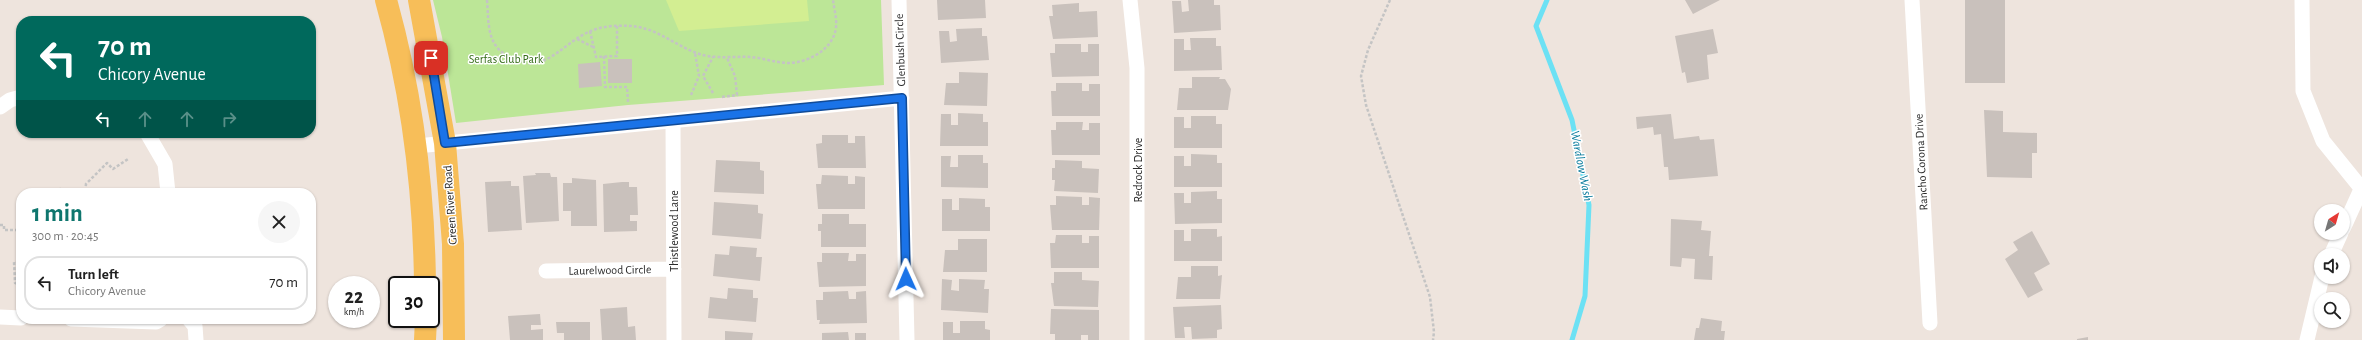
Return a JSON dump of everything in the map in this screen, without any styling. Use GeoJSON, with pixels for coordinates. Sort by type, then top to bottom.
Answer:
{"type":"FeatureCollection","features":[{"type":"Feature","properties":{"kind":"main road"},"geometry":{"type":"LineString","coordinates":[[386,0],[401,62],[417,146],[424,276]]}},
{"type":"Feature","properties":{"kind":"main road","name":"Green River Road"},"geometry":{"type":"LineString","coordinates":[[419,0],[445,143],[453,244],[454,340]]}},
{"type":"Feature","properties":{"kind":"main road"},"geometry":{"type":"LineString","coordinates":[[426,328],[426,340]]}},
{"type":"Feature","properties":{"kind":"street","name":"Glenbush Circle"},"geometry":{"type":"LineString","coordinates":[[899,0],[907,340]]}},
{"type":"Feature","properties":{"kind":"street","name":"Redrock Drive"},"geometry":{"type":"LineString","coordinates":[[1130,0],[1137,68],[1138,340]]}},
{"type":"Feature","properties":{"kind":"street","name":"Rancho Corona Drive"},"geometry":{"type":"LineString","coordinates":[[1912,0],[1930,324]]}},
{"type":"Feature","properties":{"kind":"street"},"geometry":{"type":"LineString","coordinates":[[2302,0],[2303,91],[2323,141],[2361,188],[2350,213]]}},
{"type":"Feature","properties":{"kind":"street"},"geometry":{"type":"LineString","coordinates":[[0,107],[10,100],[16,98]]}},
{"type":"Feature","properties":{"kind":"street"},"geometry":{"type":"LineString","coordinates":[[417,146],[673,122],[902,98]]}},
{"type":"Feature","properties":{"kind":"street","name":"Thistlewood Lane"},"geometry":{"type":"LineString","coordinates":[[673,122],[674,340]]}},
{"type":"Feature","properties":{"kind":"street"},"geometry":{"type":"LineString","coordinates":[[150,138],[165,164],[167,188]]}},
{"type":"Feature","properties":{"kind":"street","name":"Laurelwood Circle"},"geometry":{"type":"LineString","coordinates":[[546,271],[674,269]]}},
{"type":"Feature","properties":{"kind":"street"},"geometry":{"type":"LineString","coordinates":[[2307,340],[2320,284]]}},
{"type":"Feature","properties":{"kind":"street"},"geometry":{"type":"LineString","coordinates":[[0,317],[16,318]]}},
{"type":"Feature","properties":{"kind":"street"},"geometry":{"type":"LineString","coordinates":[[193,324],[195,326],[196,340]]}},
{"type":"Feature","properties":{"kind":"path"},"geometry":{"type":"LineString","coordinates":[[487,0],[489,35],[501,52],[513,60],[526,63],[548,60],[590,31],[617,26],[631,26],[656,33],[694,53],[713,57],[756,58],[764,61],[791,63],[806,61],[820,54],[832,39],[837,28],[833,0]]}},
{"type":"Feature","properties":{"kind":"path"},"geometry":{"type":"LineString","coordinates":[[1390,0],[1368,50],[1361,76],[1366,105],[1430,297],[1434,332],[1433,340]]}},
{"type":"Feature","properties":{"kind":"path"},"geometry":{"type":"LineString","coordinates":[[590,31],[596,57],[617,56],[617,26]]}},
{"type":"Feature","properties":{"kind":"path"},"geometry":{"type":"LineString","coordinates":[[578,40],[594,48]]}},
{"type":"Feature","properties":{"kind":"path"},"geometry":{"type":"LineString","coordinates":[[691,95],[699,76],[694,53]]}},
{"type":"Feature","properties":{"kind":"path"},"geometry":{"type":"LineString","coordinates":[[604,56],[605,87],[627,87],[628,102]]}},
{"type":"Feature","properties":{"kind":"path"},"geometry":{"type":"LineString","coordinates":[[703,76],[713,57]]}},
{"type":"Feature","properties":{"kind":"path"},"geometry":{"type":"LineString","coordinates":[[722,97],[737,95],[735,76],[727,58]]}},
{"type":"Feature","properties":{"kind":"path"},"geometry":{"type":"LineString","coordinates":[[703,76],[713,93]]}},
{"type":"Feature","properties":{"kind":"path"},"geometry":{"type":"LineString","coordinates":[[86,188],[86,184],[107,163],[112,169],[128,158]]}},
{"type":"Feature","properties":{"kind":"path"},"geometry":{"type":"LineString","coordinates":[[0,225],[4,225],[4,230],[16,230]]}},
{"type":"Feature","properties":{"kind":"path"},"geometry":{"type":"LineString","coordinates":[[16,262],[14,262],[16,283]]}},
{"type":"Feature","properties":{"kind":"green space","name":"Serfas Club Park"},"geometry":{"type":"Polygon","coordinates":[[[433,0],[881,0],[884,85],[628,105],[456,123],[442,37],[433,0]]]}},
{"type":"Feature","properties":{"kind":"green space"},"geometry":{"type":"Polygon","coordinates":[[[666,0],[807,0],[809,21],[679,31],[666,0]]]}},
{"type":"Feature","properties":{"kind":"building"},"geometry":{"type":"Polygon","coordinates":[[[937,0],[985,0],[986,18],[938,20],[937,0]]]}},
{"type":"Feature","properties":{"kind":"building"},"geometry":{"type":"Polygon","coordinates":[[[1188,0],[1214,0],[1214,5],[1220,5],[1221,30],[1174,33],[1172,1],[1181,1],[1182,12],[1189,11],[1188,0]]]}},
{"type":"Feature","properties":{"kind":"building"},"geometry":{"type":"Polygon","coordinates":[[[1685,0],[1720,0],[1693,14],[1685,0]]]}},
{"type":"Feature","properties":{"kind":"building"},"geometry":{"type":"Polygon","coordinates":[[[1965,0],[2005,0],[2005,83],[1965,83],[1965,0]]]}},
{"type":"Feature","properties":{"kind":"building"},"geometry":{"type":"Polygon","coordinates":[[[1079,3],[1079,12],[1097,11],[1098,37],[1053,39],[1049,16],[1053,16],[1052,5],[1079,3]]]}},
{"type":"Feature","properties":{"kind":"building"},"geometry":{"type":"Polygon","coordinates":[[[982,28],[982,36],[987,36],[989,60],[941,63],[939,31],[949,31],[950,42],[957,41],[956,29],[982,28]]]}},
{"type":"Feature","properties":{"kind":"building"},"geometry":{"type":"Polygon","coordinates":[[[1713,29],[1718,53],[1707,55],[1709,79],[1687,83],[1685,72],[1682,73],[1675,36],[1713,29]]]}},
{"type":"Feature","properties":{"kind":"building"},"geometry":{"type":"Polygon","coordinates":[[[1190,38],[1216,38],[1216,46],[1221,46],[1222,70],[1174,71],[1174,39],[1184,39],[1184,50],[1191,50],[1190,38]]]}},
{"type":"Feature","properties":{"kind":"building"},"geometry":{"type":"Polygon","coordinates":[[[1055,44],[1081,44],[1081,52],[1088,52],[1088,44],[1099,44],[1099,76],[1052,77],[1050,53],[1055,53],[1055,44]]]}},
{"type":"Feature","properties":{"kind":"building"},"geometry":{"type":"Polygon","coordinates":[[[608,59],[632,59],[632,83],[608,83],[608,59]]]}},
{"type":"Feature","properties":{"kind":"building"},"geometry":{"type":"Polygon","coordinates":[[[600,62],[602,86],[579,88],[578,64],[600,62]]]}},
{"type":"Feature","properties":{"kind":"building"},"geometry":{"type":"Polygon","coordinates":[[[959,72],[988,73],[987,106],[944,105],[946,83],[959,83],[959,72]]]}},
{"type":"Feature","properties":{"kind":"building"},"geometry":{"type":"Polygon","coordinates":[[[1192,77],[1220,77],[1219,79],[1225,79],[1231,89],[1228,110],[1177,110],[1179,88],[1192,88],[1192,77]]]}},
{"type":"Feature","properties":{"kind":"building"},"geometry":{"type":"Polygon","coordinates":[[[1056,83],[1082,83],[1082,91],[1089,91],[1089,84],[1100,84],[1100,116],[1052,116],[1051,91],[1056,91],[1056,83]]]}},
{"type":"Feature","properties":{"kind":"building"},"geometry":{"type":"Polygon","coordinates":[[[1984,110],[2003,111],[2003,132],[2037,133],[2037,153],[2032,153],[2032,178],[1987,177],[1984,110]]]}},
{"type":"Feature","properties":{"kind":"building"},"geometry":{"type":"Polygon","coordinates":[[[958,113],[983,114],[983,122],[988,122],[988,146],[940,146],[941,114],[951,114],[951,125],[958,125],[958,113]]]}},
{"type":"Feature","properties":{"kind":"building"},"geometry":{"type":"Polygon","coordinates":[[[1671,114],[1674,139],[1699,136],[1700,140],[1714,139],[1718,176],[1669,180],[1668,167],[1664,167],[1661,134],[1654,135],[1653,127],[1637,129],[1636,117],[1671,114]]]}},
{"type":"Feature","properties":{"kind":"building"},"geometry":{"type":"Polygon","coordinates":[[[1191,116],[1216,116],[1216,124],[1222,124],[1222,148],[1174,148],[1174,117],[1184,117],[1184,128],[1191,128],[1191,116]]]}},
{"type":"Feature","properties":{"kind":"building"},"geometry":{"type":"Polygon","coordinates":[[[1056,122],[1083,122],[1082,130],[1089,130],[1089,123],[1100,123],[1100,155],[1052,155],[1051,130],[1056,130],[1056,122]]]}},
{"type":"Feature","properties":{"kind":"building"},"geometry":{"type":"Polygon","coordinates":[[[822,135],[848,135],[848,143],[855,143],[855,136],[865,136],[866,168],[818,168],[816,144],[822,143],[822,135]]]}},
{"type":"Feature","properties":{"kind":"building"},"geometry":{"type":"Polygon","coordinates":[[[1191,154],[1217,155],[1217,163],[1222,163],[1222,187],[1174,187],[1174,156],[1184,156],[1184,166],[1191,166],[1191,154]]]}},
{"type":"Feature","properties":{"kind":"building"},"geometry":{"type":"Polygon","coordinates":[[[958,155],[983,155],[983,163],[988,163],[988,188],[941,187],[941,156],[951,156],[950,167],[958,167],[958,155]]]}},
{"type":"Feature","properties":{"kind":"building"},"geometry":{"type":"Polygon","coordinates":[[[716,160],[760,162],[760,170],[764,171],[764,194],[714,192],[716,160]]]}},
{"type":"Feature","properties":{"kind":"building"},"geometry":{"type":"Polygon","coordinates":[[[1055,160],[1082,161],[1082,168],[1099,169],[1098,193],[1054,191],[1055,180],[1052,180],[1052,168],[1055,168],[1055,160]]]}},
{"type":"Feature","properties":{"kind":"building"},"geometry":{"type":"Polygon","coordinates":[[[535,173],[550,173],[551,177],[557,177],[559,221],[526,223],[523,176],[536,175],[535,173]]]}},
{"type":"Feature","properties":{"kind":"building"},"geometry":{"type":"Polygon","coordinates":[[[822,175],[848,176],[848,184],[855,184],[855,176],[865,177],[865,209],[818,209],[816,184],[821,184],[822,175]]]}},
{"type":"Feature","properties":{"kind":"building"},"geometry":{"type":"Polygon","coordinates":[[[572,178],[596,180],[597,226],[571,226],[571,211],[563,211],[563,183],[572,183],[572,178]]]}},
{"type":"Feature","properties":{"kind":"building"},"geometry":{"type":"Polygon","coordinates":[[[511,181],[511,186],[519,186],[522,230],[488,232],[485,182],[511,181]]]}},
{"type":"Feature","properties":{"kind":"building"},"geometry":{"type":"Polygon","coordinates":[[[629,182],[629,187],[637,187],[638,215],[630,215],[630,221],[637,221],[637,231],[604,232],[603,184],[629,182]]]}},
{"type":"Feature","properties":{"kind":"building"},"geometry":{"type":"Polygon","coordinates":[[[1217,191],[1217,199],[1222,199],[1222,223],[1175,224],[1174,193],[1184,193],[1184,203],[1191,203],[1191,192],[1217,191]]]}},
{"type":"Feature","properties":{"kind":"building"},"geometry":{"type":"Polygon","coordinates":[[[1056,196],[1082,197],[1082,205],[1089,205],[1089,197],[1100,198],[1099,230],[1052,230],[1050,205],[1056,205],[1056,196]]]}},
{"type":"Feature","properties":{"kind":"building"},"geometry":{"type":"Polygon","coordinates":[[[959,198],[985,199],[985,207],[990,207],[990,231],[942,231],[942,199],[952,199],[952,210],[959,210],[959,198]]]}},
{"type":"Feature","properties":{"kind":"building"},"geometry":{"type":"Polygon","coordinates":[[[714,202],[758,205],[758,213],[763,214],[761,239],[712,235],[714,202]]]}},
{"type":"Feature","properties":{"kind":"building"},"geometry":{"type":"Polygon","coordinates":[[[822,214],[849,214],[849,224],[866,224],[866,247],[821,247],[821,231],[818,231],[818,224],[822,224],[822,214]]]}},
{"type":"Feature","properties":{"kind":"building"},"geometry":{"type":"Polygon","coordinates":[[[1671,219],[1702,221],[1701,230],[1711,231],[1709,256],[1713,256],[1712,280],[1694,279],[1695,259],[1682,258],[1681,267],[1670,266],[1671,219]]]}},
{"type":"Feature","properties":{"kind":"building"},"geometry":{"type":"Polygon","coordinates":[[[1191,229],[1217,229],[1217,237],[1222,236],[1222,261],[1174,261],[1174,230],[1184,230],[1184,241],[1191,241],[1191,229]]]}},
{"type":"Feature","properties":{"kind":"building"},"geometry":{"type":"Polygon","coordinates":[[[2032,231],[2050,264],[2034,273],[2043,290],[2028,298],[2005,259],[2018,250],[2013,242],[2032,231]]]}},
{"type":"Feature","properties":{"kind":"building"},"geometry":{"type":"Polygon","coordinates":[[[1056,235],[1082,235],[1082,243],[1089,243],[1089,236],[1099,236],[1099,268],[1051,268],[1050,243],[1055,243],[1056,235]]]}},
{"type":"Feature","properties":{"kind":"building"},"geometry":{"type":"Polygon","coordinates":[[[958,239],[987,239],[987,272],[943,272],[945,250],[958,250],[958,239]]]}},
{"type":"Feature","properties":{"kind":"building"},"geometry":{"type":"Polygon","coordinates":[[[730,246],[757,248],[756,257],[762,257],[760,281],[713,276],[715,254],[729,255],[730,246]]]}},
{"type":"Feature","properties":{"kind":"building"},"geometry":{"type":"Polygon","coordinates":[[[822,253],[849,253],[848,261],[856,261],[856,254],[866,254],[866,286],[819,287],[817,262],[822,262],[822,253]]]}},
{"type":"Feature","properties":{"kind":"building"},"geometry":{"type":"Polygon","coordinates":[[[1191,266],[1218,266],[1218,276],[1222,275],[1220,299],[1176,299],[1178,277],[1191,277],[1191,266]]]}},
{"type":"Feature","properties":{"kind":"building"},"geometry":{"type":"Polygon","coordinates":[[[1054,272],[1082,272],[1082,280],[1099,281],[1098,307],[1054,306],[1051,283],[1054,283],[1054,272]]]}},
{"type":"Feature","properties":{"kind":"building"},"geometry":{"type":"Polygon","coordinates":[[[942,279],[952,280],[951,290],[959,291],[959,279],[985,280],[984,289],[989,289],[988,313],[941,310],[942,279]]]}},
{"type":"Feature","properties":{"kind":"building"},"geometry":{"type":"Polygon","coordinates":[[[728,288],[753,290],[753,298],[758,298],[756,322],[708,318],[710,297],[727,299],[728,288]]]}},
{"type":"Feature","properties":{"kind":"building"},"geometry":{"type":"Polygon","coordinates":[[[848,291],[849,299],[856,299],[856,292],[866,291],[867,323],[819,324],[820,320],[817,320],[816,300],[823,300],[823,292],[848,291]]]}},
{"type":"Feature","properties":{"kind":"building"},"geometry":{"type":"Polygon","coordinates":[[[1221,305],[1222,329],[1217,330],[1217,338],[1192,339],[1191,327],[1184,327],[1185,338],[1175,338],[1173,307],[1221,305]]]}},
{"type":"Feature","properties":{"kind":"building"},"geometry":{"type":"Polygon","coordinates":[[[627,307],[628,327],[635,326],[636,340],[602,340],[600,309],[627,307]]]}},
{"type":"Feature","properties":{"kind":"building"},"geometry":{"type":"Polygon","coordinates":[[[1051,309],[1099,310],[1099,340],[1088,340],[1088,335],[1081,335],[1081,340],[1055,340],[1055,334],[1050,334],[1051,309]]]}},
{"type":"Feature","properties":{"kind":"building"},"geometry":{"type":"Polygon","coordinates":[[[540,314],[541,325],[531,325],[531,330],[543,329],[543,340],[510,340],[508,316],[540,314]]]}},
{"type":"Feature","properties":{"kind":"building"},"geometry":{"type":"Polygon","coordinates":[[[1701,318],[1722,321],[1721,331],[1725,331],[1724,340],[1694,340],[1696,328],[1699,328],[1701,318]]]}},
{"type":"Feature","properties":{"kind":"building"},"geometry":{"type":"Polygon","coordinates":[[[960,321],[985,321],[985,329],[990,330],[990,340],[943,340],[943,322],[953,322],[953,333],[960,333],[960,321]]]}},
{"type":"Feature","properties":{"kind":"building"},"geometry":{"type":"Polygon","coordinates":[[[556,322],[590,322],[590,340],[564,340],[564,333],[557,333],[556,322]]]}},
{"type":"Feature","properties":{"kind":"building"},"geometry":{"type":"Polygon","coordinates":[[[725,331],[753,333],[752,340],[725,340],[725,331]]]}},
{"type":"Feature","properties":{"kind":"building"},"geometry":{"type":"Polygon","coordinates":[[[848,332],[849,340],[822,340],[822,333],[848,332]]]}},
{"type":"Feature","properties":{"kind":"building"},"geometry":{"type":"Polygon","coordinates":[[[855,333],[866,333],[866,340],[855,340],[855,333]]]}},
{"type":"Feature","properties":{"kind":"building"},"geometry":{"type":"Polygon","coordinates":[[[2088,337],[2088,340],[2077,340],[2077,339],[2088,337]]]}},
{"type":"Feature","properties":{"kind":"waterway","name":"Wardlow Wash"},"geometry":{"type":"LineString","coordinates":[[1547,0],[1536,26],[1572,120],[1589,205],[1585,296],[1572,340]]}},
{"type":"Feature","properties":{"kind":"route"},"geometry":{"type":"LineString","coordinates":[[431,58],[445,143],[673,122],[902,98],[906,279]]}}]}
